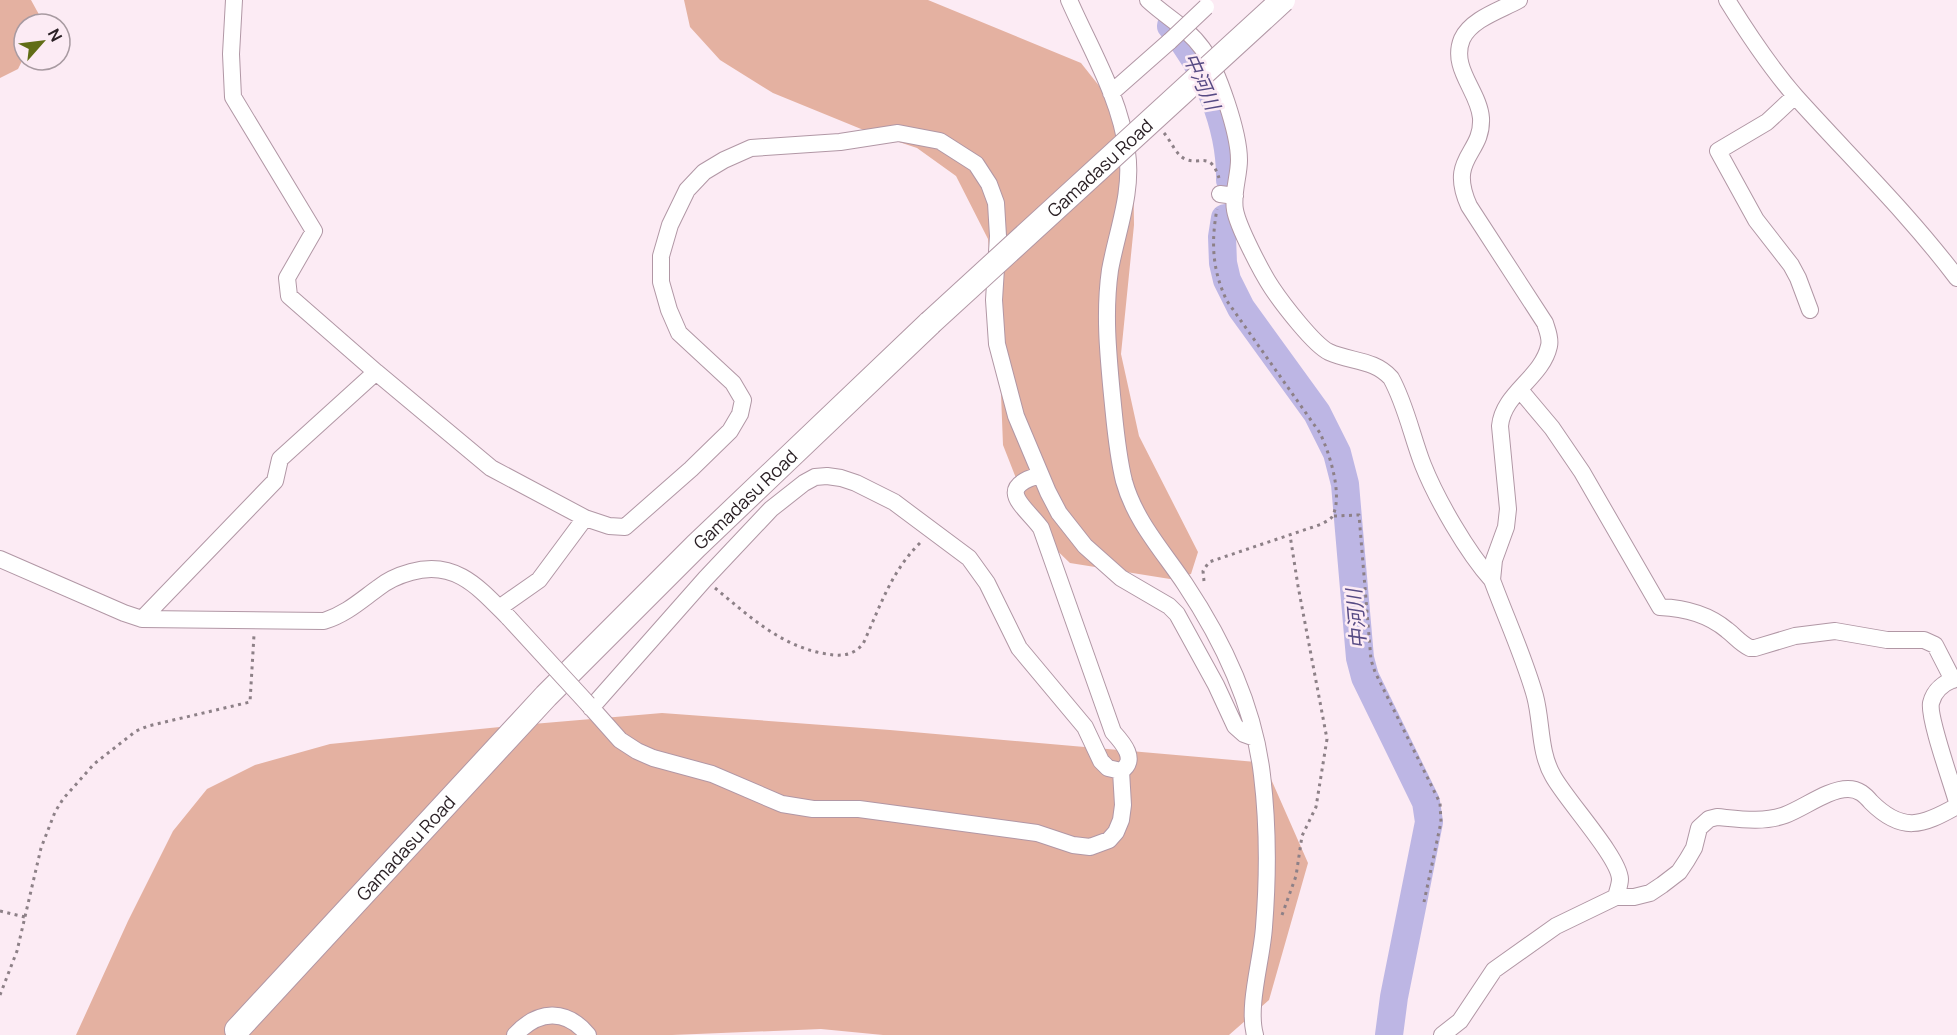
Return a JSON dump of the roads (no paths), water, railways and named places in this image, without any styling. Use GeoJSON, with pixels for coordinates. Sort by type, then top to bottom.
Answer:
{"type":"FeatureCollection","features":[{"type":"Feature","properties":{"kind":"highway","name":"Gamadasu Road"},"geometry":{"type":"LineString","coordinates":[[237,1030],[546,696],[696,546],[930,323],[1283,0]]}},
{"type":"Feature","properties":{"kind":"street"},"geometry":{"type":"LineString","coordinates":[[234,0],[231,54],[233,97],[314,231],[287,278],[289,296],[491,468],[585,518],[609,526],[625,526],[643,513],[730,431],[740,414],[743,400],[733,383],[679,333],[661,282],[661,256],[670,225],[687,190],[704,172],[724,159],[751,148],[840,142],[898,133],[940,141],[976,164],[989,184],[998,217],[994,284],[998,344],[1016,416],[1040,475],[1059,513],[1085,546],[1121,578],[1169,606],[1177,614],[1211,675],[1235,726],[1244,734],[1255,738]]}},
{"type":"Feature","properties":{"kind":"street"},"geometry":{"type":"LineString","coordinates":[[1069,0],[1111,93],[1128,152],[1128,188],[1110,270],[1107,306],[1107,342],[1117,448],[1125,484],[1150,537],[1192,595],[1224,651],[1247,708],[1263,782],[1266,857],[1264,928],[1252,1026],[1255,1035]]}},
{"type":"Feature","properties":{"kind":"street"},"geometry":{"type":"LineString","coordinates":[[1148,0],[1178,22],[1198,43],[1220,86],[1234,130],[1239,156],[1239,177],[1227,195],[1272,288],[1292,315],[1321,347],[1329,352],[1360,360],[1385,371],[1391,378],[1423,465],[1438,498],[1481,568],[1492,580],[1534,694],[1545,757],[1552,775],[1617,868],[1620,879],[1616,897]]}},
{"type":"Feature","properties":{"kind":"street"},"geometry":{"type":"LineString","coordinates":[[1492,580],[1494,560],[1506,527],[1508,509],[1501,416],[1506,406],[1534,374],[1545,356],[1549,346],[1549,336],[1545,323],[1463,194],[1461,181],[1463,165],[1480,132],[1481,120],[1480,107],[1466,79],[1460,53],[1461,42],[1472,25],[1519,0]]}},
{"type":"Feature","properties":{"kind":"street"},"geometry":{"type":"LineString","coordinates":[[1727,0],[1770,64],[1795,96],[1865,170],[1934,248],[1957,278]]}},
{"type":"Feature","properties":{"kind":"street"},"geometry":{"type":"LineString","coordinates":[[1111,93],[1210,4]]}},
{"type":"Feature","properties":{"kind":"street"},"geometry":{"type":"LineString","coordinates":[[1795,96],[1767,122],[1718,151],[1756,220],[1791,265],[1810,310]]}},
{"type":"Feature","properties":{"kind":"street"},"geometry":{"type":"LineString","coordinates":[[142,619],[275,481],[280,459],[376,372]]}},
{"type":"Feature","properties":{"kind":"street"},"geometry":{"type":"LineString","coordinates":[[1442,1035],[1460,1021],[1494,970],[1556,927],[1616,897],[1634,897],[1650,893],[1679,872],[1694,848],[1700,828],[1709,819],[1717,817],[1766,819],[1784,816],[1839,790],[1850,789],[1862,792],[1883,813],[1893,819],[1912,824],[1932,821],[1957,804],[1934,724],[1931,704],[1939,688],[1955,679],[1935,645],[1924,640],[1887,640],[1835,632],[1795,636],[1750,648],[1719,625],[1699,615],[1679,608],[1660,607],[1581,472],[1552,428],[1520,390]]}},
{"type":"Feature","properties":{"kind":"street"},"geometry":{"type":"LineString","coordinates":[[589,706],[771,509],[804,483],[815,477],[827,476],[856,483],[894,502],[969,558],[979,569],[1019,648],[1085,727],[1101,761],[1108,768],[1120,771],[1125,768],[1129,760],[1125,746],[1113,732],[1041,528],[1033,516],[1021,507],[1016,497],[1017,489],[1022,483],[1040,475]]}},
{"type":"Feature","properties":{"kind":"street"},"geometry":{"type":"LineString","coordinates":[[504,613],[540,580],[585,518]]}},
{"type":"Feature","properties":{"kind":"street"},"geometry":{"type":"LineString","coordinates":[[0,559],[142,619],[324,621],[350,610],[380,586],[401,575],[422,569],[443,569],[456,573],[467,579],[504,613],[620,740],[653,758],[712,774],[782,804],[813,809],[859,809],[1037,833],[1073,845],[1090,847],[1109,840],[1116,832],[1121,820],[1123,805],[1120,771]]}},
{"type":"Feature","properties":{"kind":"street"},"geometry":{"type":"LineString","coordinates":[[515,1035],[528,1023],[542,1016],[561,1017],[574,1021],[588,1035]]}},
{"type":"Feature","properties":{"kind":"waterway","name":"中河川"},"geometry":{"type":"LineString","coordinates":[[1171,26],[1195,60],[1214,98],[1226,139],[1230,180]]}},
{"type":"Feature","properties":{"kind":"waterway","name":"中河川"},"geometry":{"type":"LineString","coordinates":[[1225,218],[1222,237],[1223,263],[1227,280],[1241,308],[1317,413],[1337,453],[1345,484],[1360,658],[1365,677],[1426,802],[1429,822],[1394,997],[1389,1035]]}}]}
